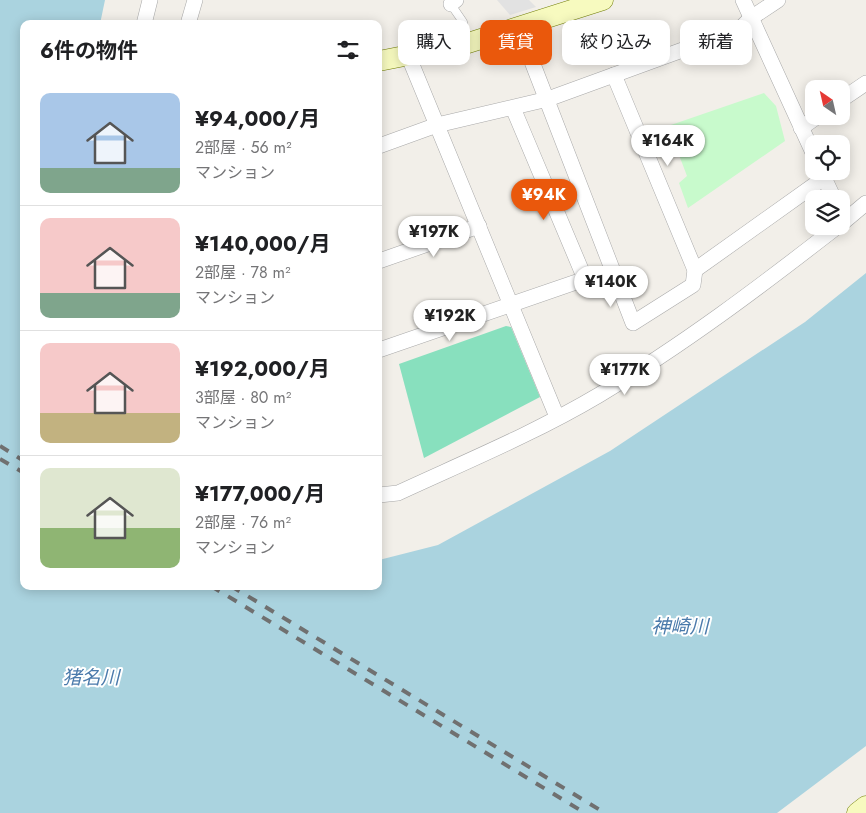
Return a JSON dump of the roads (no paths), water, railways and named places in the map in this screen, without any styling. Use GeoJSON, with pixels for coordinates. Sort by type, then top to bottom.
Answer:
{"type":"FeatureCollection","features":[{"type":"Feature","properties":{"kind":"street"},"geometry":{"type":"LineString","coordinates":[[145,20],[150,0]]}},
{"type":"Feature","properties":{"kind":"street"},"geometry":{"type":"LineString","coordinates":[[189,20],[195,0]]}},
{"type":"Feature","properties":{"kind":"street"},"geometry":{"type":"LineString","coordinates":[[543,20],[602,0]]}},
{"type":"Feature","properties":{"kind":"street"},"geometry":{"type":"LineString","coordinates":[[743,0],[805,136]]}},
{"type":"Feature","properties":{"kind":"street"},"geometry":{"type":"LineString","coordinates":[[382,145],[437,125],[548,99],[740,29],[751,18],[778,0]]}},
{"type":"Feature","properties":{"kind":"street"},"geometry":{"type":"LineString","coordinates":[[382,60],[398,57]]}},
{"type":"Feature","properties":{"kind":"street"},"geometry":{"type":"LineString","coordinates":[[412,65],[557,417]]}},
{"type":"Feature","properties":{"kind":"street"},"geometry":{"type":"LineString","coordinates":[[534,65],[633,323],[693,285],[695,270],[614,75]]}},
{"type":"Feature","properties":{"kind":"street"},"geometry":{"type":"LineString","coordinates":[[850,94],[866,83]]}},
{"type":"Feature","properties":{"kind":"street"},"geometry":{"type":"LineString","coordinates":[[382,349],[585,279],[513,108]]}},
{"type":"Feature","properties":{"kind":"street"},"geometry":{"type":"LineString","coordinates":[[801,128],[805,125]]}},
{"type":"Feature","properties":{"kind":"street"},"geometry":{"type":"LineString","coordinates":[[695,270],[816,180]]}},
{"type":"Feature","properties":{"kind":"street"},"geometry":{"type":"LineString","coordinates":[[850,215],[866,203]]}},
{"type":"Feature","properties":{"kind":"street"},"geometry":{"type":"LineString","coordinates":[[382,260],[479,226]]}},
{"type":"Feature","properties":{"kind":"street"},"geometry":{"type":"LineString","coordinates":[[382,495],[398,494],[599,395],[728,311],[824,235]]}},
{"type":"Feature","properties":{"kind":"street"},"geometry":{"type":"LineString","coordinates":[[858,813],[866,806]]}},
{"type":"Feature","properties":{"kind":"lane"},"geometry":{"type":"LineString","coordinates":[[451,1],[462,20]]}},
{"type":"Feature","properties":{"kind":"water","name":"神崎川"},"geometry":{"type":"Polygon","coordinates":[[[0,0],[105,0],[101,20],[20,20],[20,590],[382,590],[382,559],[438,545],[610,451],[805,322],[866,273],[866,746],[777,813],[0,813],[0,0]]]}},
{"type":"Feature","properties":{"kind":"railway"},"geometry":{"type":"LineString","coordinates":[[0,446],[20,458]]}},
{"type":"Feature","properties":{"kind":"railway"},"geometry":{"type":"LineString","coordinates":[[0,459],[20,471]]}},
{"type":"Feature","properties":{"kind":"railway"},"geometry":{"type":"LineString","coordinates":[[218,590],[585,813]]}},
{"type":"Feature","properties":{"kind":"railway"},"geometry":{"type":"LineString","coordinates":[[238,590],[605,813]]}},
{"type":"Feature","properties":{"kind":"water label","name":"猪名川"},"geometry":{"type":"Point","coordinates":[91,677]}}]}
